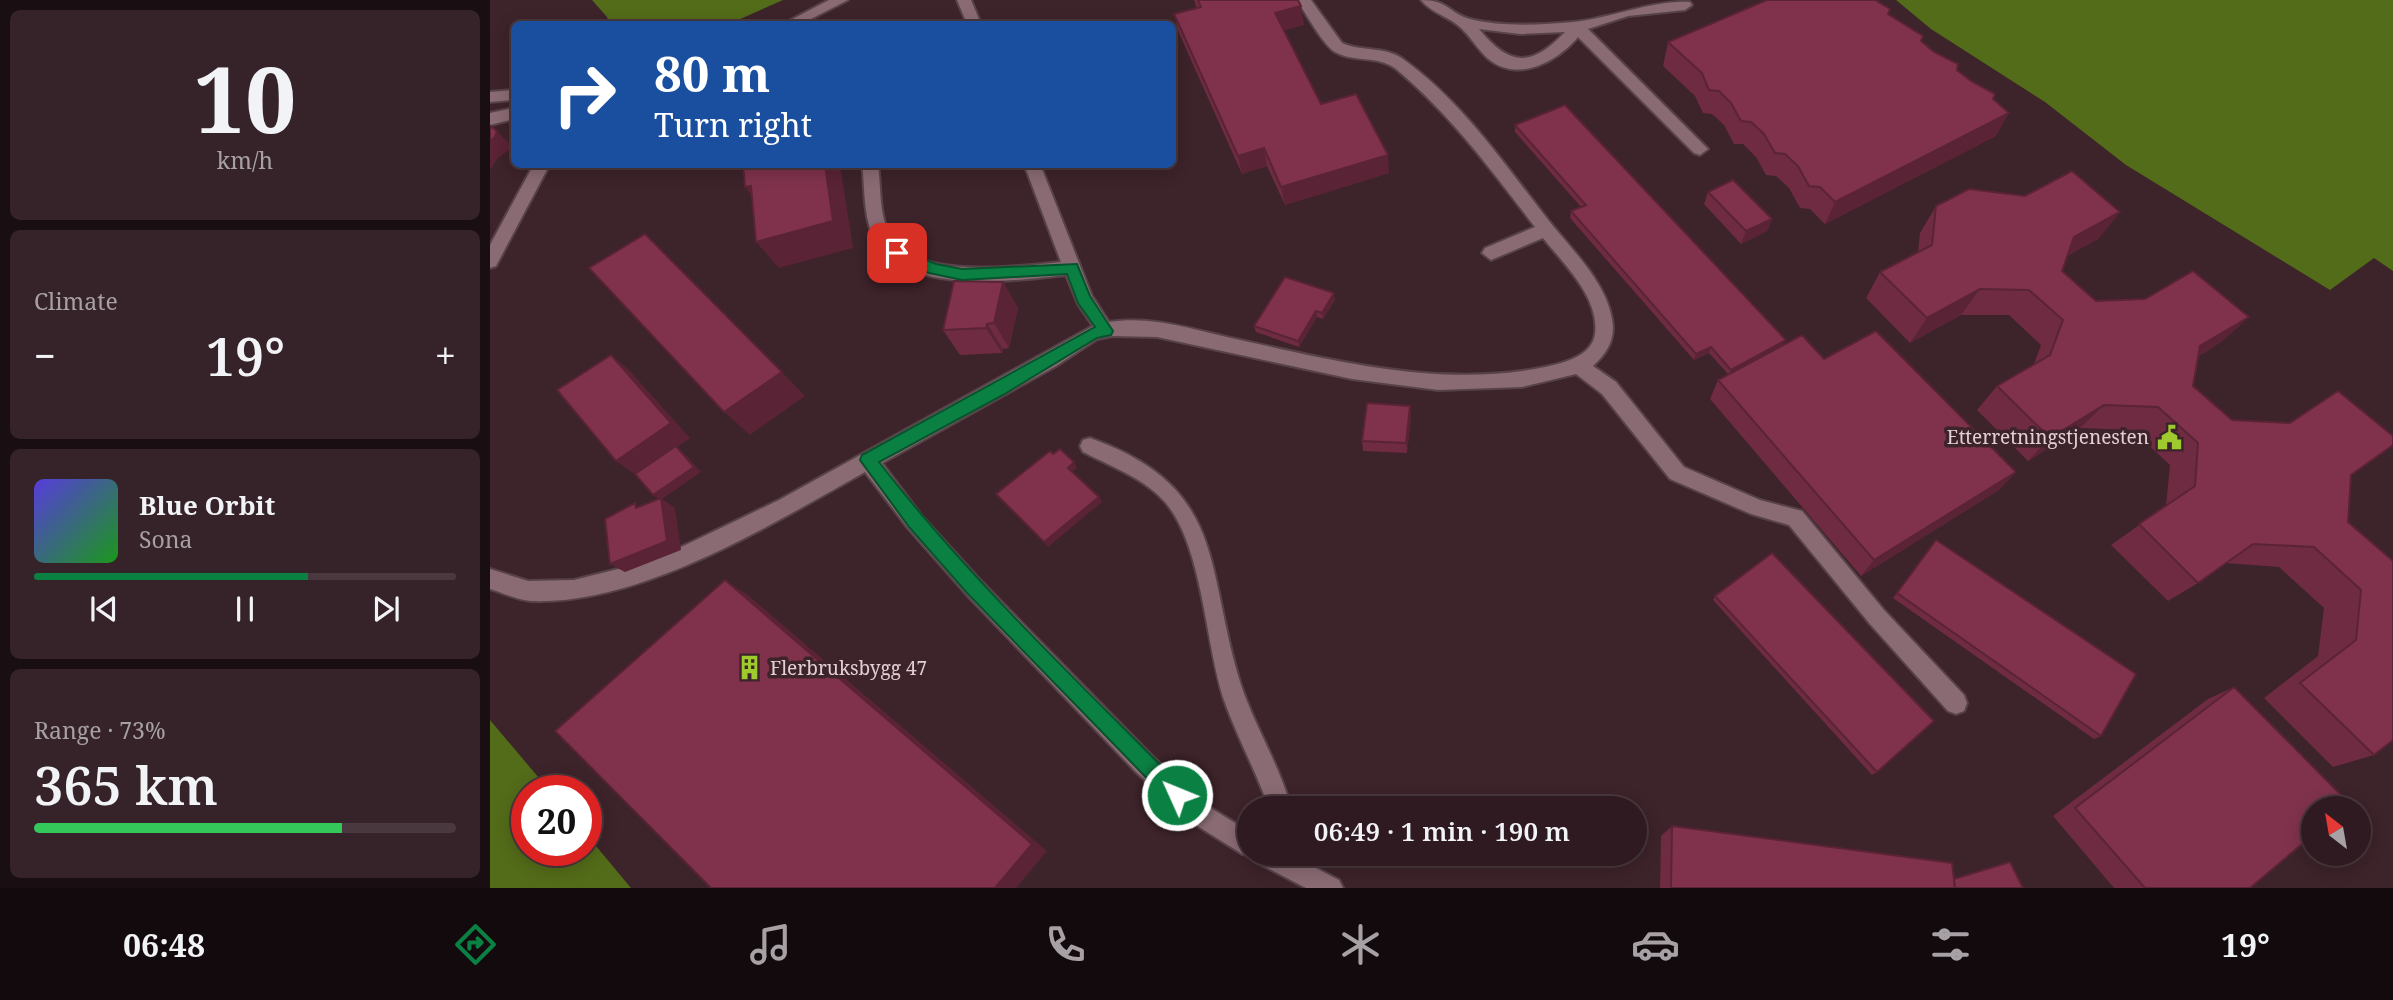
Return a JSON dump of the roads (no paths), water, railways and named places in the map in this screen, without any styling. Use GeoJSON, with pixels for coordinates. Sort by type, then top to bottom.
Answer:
{"type":"FeatureCollection","features":[{"type":"Feature","properties":{"kind":"lane"},"geometry":{"type":"LineString","coordinates":[[796,21],[841,0]]}},
{"type":"Feature","properties":{"kind":"lane"},"geometry":{"type":"LineString","coordinates":[[964,0],[973,21]]}},
{"type":"Feature","properties":{"kind":"lane"},"geometry":{"type":"LineString","coordinates":[[490,579],[529,590],[589,588],[662,564],[724,539],[998,391],[1093,333],[1147,328],[1314,364],[1447,384],[1493,383],[1548,375],[1580,366],[1598,352],[1605,331],[1604,313],[1594,292],[1452,114],[1395,61],[1337,47],[1304,0]]}},
{"type":"Feature","properties":{"kind":"lane"},"geometry":{"type":"LineString","coordinates":[[1427,0],[1465,23],[1501,60],[1516,64],[1554,51],[1567,43],[1577,27]]}},
{"type":"Feature","properties":{"kind":"lane"},"geometry":{"type":"LineString","coordinates":[[1465,23],[1520,29],[1577,27],[1627,11],[1685,5]]}},
{"type":"Feature","properties":{"kind":"lane"},"geometry":{"type":"LineString","coordinates":[[1577,27],[1700,149]]}},
{"type":"Feature","properties":{"kind":"lane"},"geometry":{"type":"LineString","coordinates":[[490,97],[511,96]]}},
{"type":"Feature","properties":{"kind":"lane"},"geometry":{"type":"LineString","coordinates":[[490,119],[511,115]]}},
{"type":"Feature","properties":{"kind":"lane"},"geometry":{"type":"LineString","coordinates":[[490,261],[540,168]]}},
{"type":"Feature","properties":{"kind":"lane"},"geometry":{"type":"LineString","coordinates":[[871,168],[881,233],[887,244],[910,260],[962,274],[1072,268]]}},
{"type":"Feature","properties":{"kind":"lane"},"geometry":{"type":"LineString","coordinates":[[1034,168],[1084,299],[1106,331]]}},
{"type":"Feature","properties":{"kind":"lane"},"geometry":{"type":"LineString","coordinates":[[1491,253],[1546,229]]}},
{"type":"Feature","properties":{"kind":"lane"},"geometry":{"type":"LineString","coordinates":[[1580,366],[1609,388],[1677,473],[1758,509],[1795,517],[1877,617],[1956,703]]}},
{"type":"Feature","properties":{"kind":"lane"},"geometry":{"type":"LineString","coordinates":[[1090,446],[1157,483],[1174,498],[1184,515],[1201,560],[1234,698],[1275,796]]}},
{"type":"Feature","properties":{"kind":"lane"},"geometry":{"type":"LineString","coordinates":[[868,460],[914,521],[1144,764],[1193,810],[1237,838]]}},
{"type":"Feature","properties":{"kind":"lane"},"geometry":{"type":"LineString","coordinates":[[1299,866],[1331,888]]}},
{"type":"Feature","properties":{"kind":"place","name":"Etterretningstjenesten"},"geometry":{"type":"Point","coordinates":[2169,437]}},
{"type":"Feature","properties":{"kind":"place","name":"Flerbruksbygg 47"},"geometry":{"type":"Point","coordinates":[750,668]}}]}
